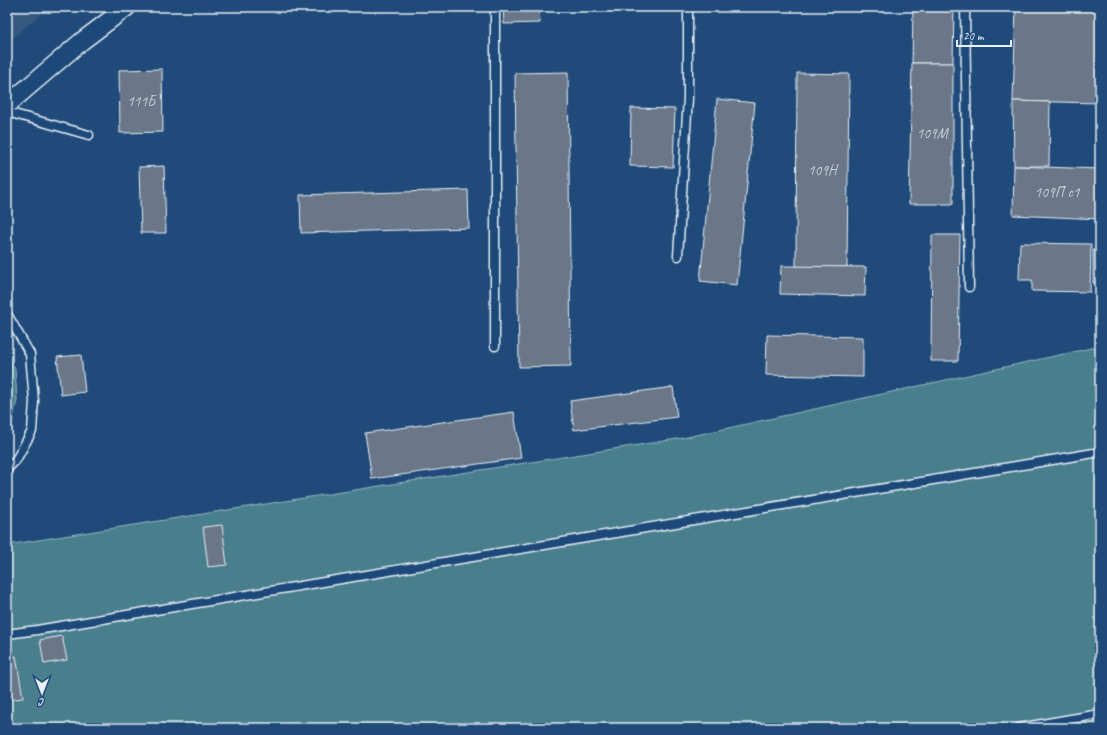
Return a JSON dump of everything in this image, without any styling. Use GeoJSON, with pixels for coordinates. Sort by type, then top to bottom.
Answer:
{"type":"FeatureCollection","features":[{"type":"Feature","properties":{"kind":"street"},"geometry":{"type":"LineString","coordinates":[[7,105],[82,40],[127,7]]}},
{"type":"Feature","properties":{"kind":"lane"},"geometry":{"type":"LineString","coordinates":[[495,7],[495,346]]}},
{"type":"Feature","properties":{"kind":"lane"},"geometry":{"type":"LineString","coordinates":[[678,256],[688,98],[688,7]]}},
{"type":"Feature","properties":{"kind":"lane"},"geometry":{"type":"LineString","coordinates":[[965,7],[969,287]]}},
{"type":"Feature","properties":{"kind":"lane"},"geometry":{"type":"LineString","coordinates":[[7,112],[88,135]]}},
{"type":"Feature","properties":{"kind":"lane"},"geometry":{"type":"LineString","coordinates":[[7,314],[30,354],[34,401],[32,431],[16,460],[7,469]]}},
{"type":"Feature","properties":{"kind":"lane"},"geometry":{"type":"LineString","coordinates":[[7,634],[53,628],[1100,452]]}},
{"type":"Feature","properties":{"kind":"lane"},"geometry":{"type":"LineString","coordinates":[[1019,728],[1100,714]]}},
{"type":"Feature","properties":{"kind":"shaded area"},"geometry":{"type":"Polygon","coordinates":[[[7,7],[49,7],[7,43],[7,7]]]}},
{"type":"Feature","properties":{"kind":"shaded area"},"geometry":{"type":"Polygon","coordinates":[[[1100,346],[1100,728],[7,728],[7,545],[683,438],[1100,346]]]}},
{"type":"Feature","properties":{"kind":"shaded area"},"geometry":{"type":"Polygon","coordinates":[[[7,354],[15,369],[17,400],[12,422],[7,431],[7,354]]]}},
{"type":"Feature","properties":{"kind":"building"},"geometry":{"type":"Polygon","coordinates":[[[503,7],[539,7],[540,23],[504,24],[503,7]]]}},
{"type":"Feature","properties":{"kind":"building"},"geometry":{"type":"Polygon","coordinates":[[[913,7],[954,7],[953,63],[912,63],[913,7]]]}},
{"type":"Feature","properties":{"kind":"building"},"geometry":{"type":"Polygon","coordinates":[[[1016,7],[1100,7],[1100,103],[1013,101],[1016,7]]]}},
{"type":"Feature","properties":{"kind":"building"},"geometry":{"type":"Polygon","coordinates":[[[912,63],[953,63],[953,204],[909,204],[912,63]]]}},
{"type":"Feature","properties":{"kind":"building"},"geometry":{"type":"Polygon","coordinates":[[[162,69],[163,132],[120,133],[119,70],[162,69]]]}},
{"type":"Feature","properties":{"kind":"building"},"geometry":{"type":"Polygon","coordinates":[[[568,72],[571,366],[519,367],[515,73],[568,72]]]}},
{"type":"Feature","properties":{"kind":"building"},"geometry":{"type":"Polygon","coordinates":[[[797,73],[849,74],[847,267],[796,267],[797,73]]]}},
{"type":"Feature","properties":{"kind":"building"},"geometry":{"type":"Polygon","coordinates":[[[717,99],[755,103],[737,285],[700,281],[717,99]]]}},
{"type":"Feature","properties":{"kind":"building"},"geometry":{"type":"Polygon","coordinates":[[[1013,101],[1050,102],[1049,166],[1014,166],[1013,101]]]}},
{"type":"Feature","properties":{"kind":"building"},"geometry":{"type":"Polygon","coordinates":[[[631,108],[675,109],[673,167],[630,166],[631,108]]]}},
{"type":"Feature","properties":{"kind":"building"},"geometry":{"type":"Polygon","coordinates":[[[164,166],[166,233],[141,233],[139,167],[164,166]]]}},
{"type":"Feature","properties":{"kind":"building"},"geometry":{"type":"Polygon","coordinates":[[[1014,166],[1100,169],[1100,219],[1013,215],[1014,166]]]}},
{"type":"Feature","properties":{"kind":"building"},"geometry":{"type":"Polygon","coordinates":[[[468,190],[469,228],[301,233],[300,195],[468,190]]]}},
{"type":"Feature","properties":{"kind":"building"},"geometry":{"type":"Polygon","coordinates":[[[932,235],[960,235],[958,361],[931,361],[932,235]]]}},
{"type":"Feature","properties":{"kind":"building"},"geometry":{"type":"Polygon","coordinates":[[[1020,243],[1091,244],[1090,292],[1032,291],[1032,280],[1019,280],[1020,243]]]}},
{"type":"Feature","properties":{"kind":"building"},"geometry":{"type":"Polygon","coordinates":[[[1093,250],[1100,250],[1100,283],[1093,283],[1093,250]]]}},
{"type":"Feature","properties":{"kind":"building"},"geometry":{"type":"Polygon","coordinates":[[[781,266],[866,267],[865,296],[780,294],[781,266]]]}},
{"type":"Feature","properties":{"kind":"building"},"geometry":{"type":"Polygon","coordinates":[[[767,335],[863,337],[863,377],[766,375],[767,335]]]}},
{"type":"Feature","properties":{"kind":"building"},"geometry":{"type":"Polygon","coordinates":[[[81,355],[85,392],[61,395],[57,357],[81,355]]]}},
{"type":"Feature","properties":{"kind":"building"},"geometry":{"type":"Polygon","coordinates":[[[673,387],[677,417],[574,430],[570,401],[673,387]]]}},
{"type":"Feature","properties":{"kind":"building"},"geometry":{"type":"Polygon","coordinates":[[[514,412],[521,458],[372,479],[365,433],[514,412]]]}},
{"type":"Feature","properties":{"kind":"building"},"geometry":{"type":"Polygon","coordinates":[[[222,525],[227,565],[208,567],[203,527],[222,525]]]}},
{"type":"Feature","properties":{"kind":"building"},"geometry":{"type":"Polygon","coordinates":[[[62,636],[67,660],[44,664],[40,640],[62,636]]]}},
{"type":"Feature","properties":{"kind":"building"},"geometry":{"type":"Polygon","coordinates":[[[16,656],[23,698],[7,700],[7,658],[16,656]]]}}]}
